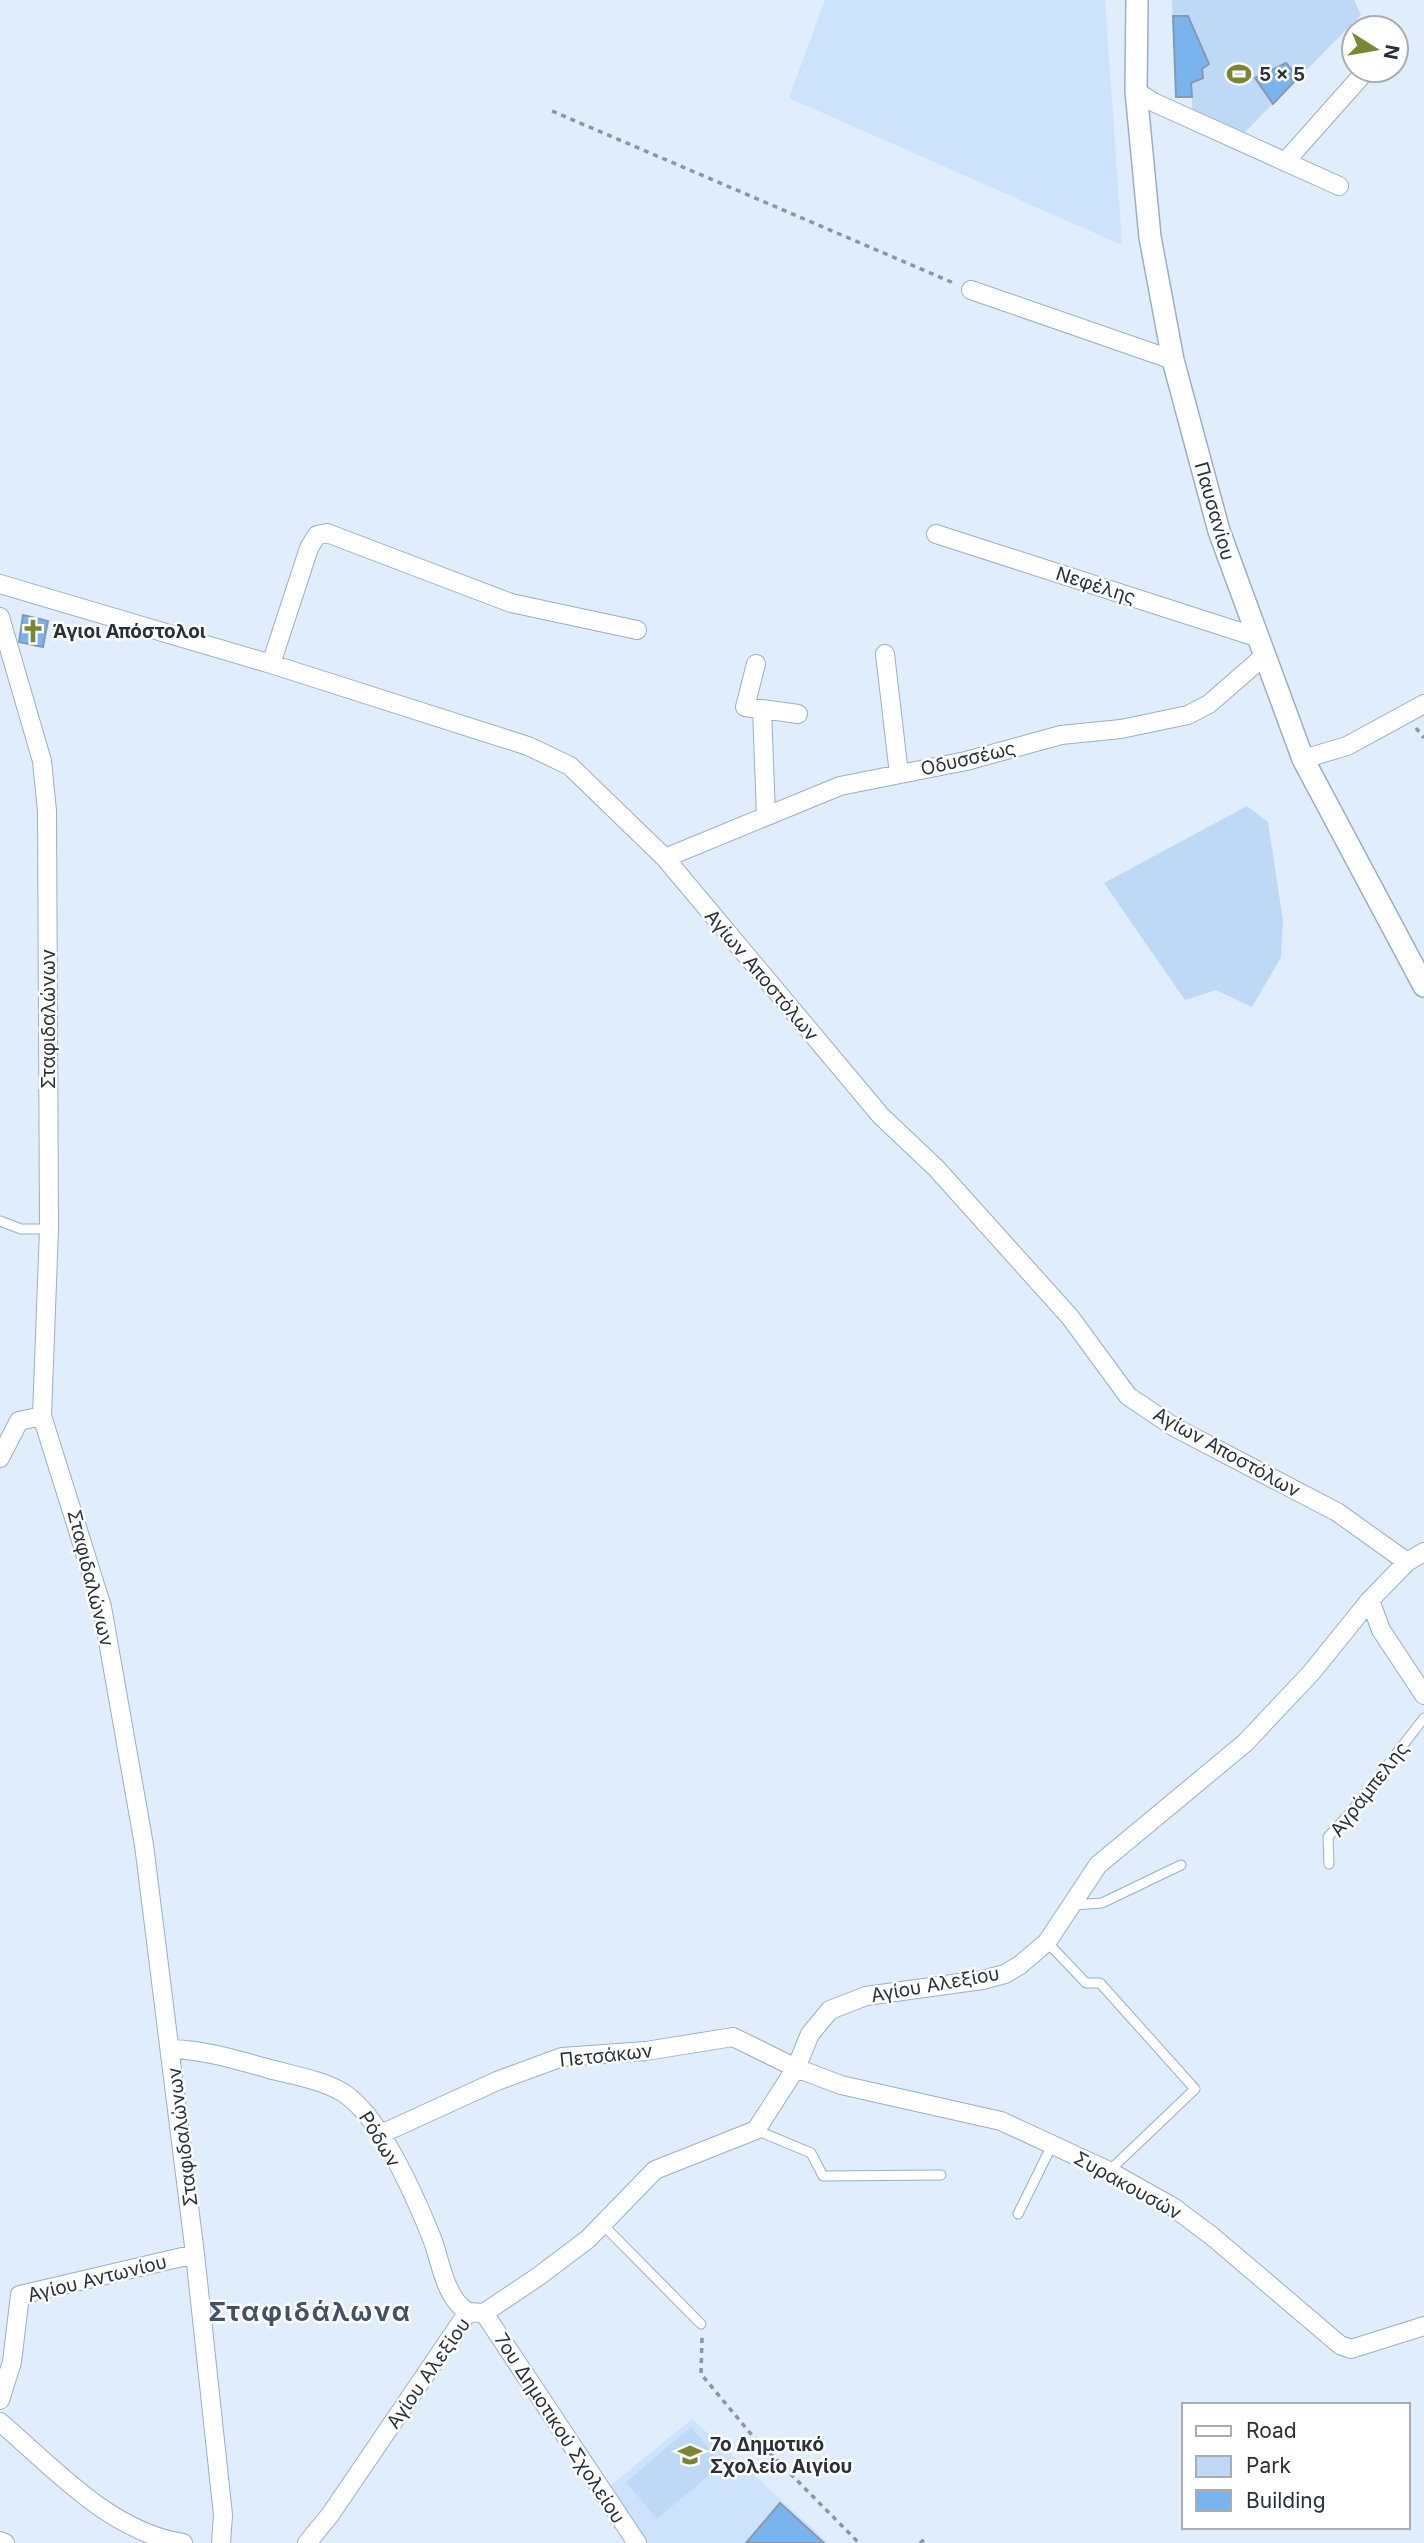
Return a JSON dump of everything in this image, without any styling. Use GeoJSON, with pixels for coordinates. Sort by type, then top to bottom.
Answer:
{"type":"FeatureCollection","features":[{"type":"Feature","properties":{"kind":"street","name":"Παυσανίου"},"geometry":{"type":"LineString","coordinates":[[1137,0],[1136,91],[1150,237],[1173,360],[1219,531],[1303,759],[1424,986]]}},
{"type":"Feature","properties":{"kind":"street"},"geometry":{"type":"LineString","coordinates":[[1285,162],[1354,84]]}},
{"type":"Feature","properties":{"kind":"street"},"geometry":{"type":"LineString","coordinates":[[1136,91],[1153,102],[1339,186]]}},
{"type":"Feature","properties":{"kind":"street"},"geometry":{"type":"LineString","coordinates":[[971,290],[1173,360]]}},
{"type":"Feature","properties":{"kind":"street"},"geometry":{"type":"LineString","coordinates":[[271,664],[309,548],[317,535],[327,533],[511,603],[637,630]]}},
{"type":"Feature","properties":{"kind":"street","name":"Νεφέλης"},"geometry":{"type":"LineString","coordinates":[[936,534],[1256,637]]}},
{"type":"Feature","properties":{"kind":"street","name":"Αγίων Αποστόλων"},"geometry":{"type":"LineString","coordinates":[[0,584],[271,664],[549,754],[590,781],[664,858],[881,1116],[936,1168],[1070,1317],[1128,1396],[1174,1427],[1338,1512],[1407,1562]]}},
{"type":"Feature","properties":{"kind":"street","name":"Σταφιδαλώνων"},"geometry":{"type":"LineString","coordinates":[[0,617],[42,761],[47,811],[49,1229],[42,1416],[102,1607],[144,1845],[195,2254],[223,2515],[221,2543]]}},
{"type":"Feature","properties":{"kind":"street"},"geometry":{"type":"LineString","coordinates":[[885,654],[900,774]]}},
{"type":"Feature","properties":{"kind":"street","name":"Οδυσσέως"},"geometry":{"type":"LineString","coordinates":[[664,858],[840,786],[966,761],[1061,735],[1121,729],[1188,715],[1209,704],[1264,657]]}},
{"type":"Feature","properties":{"kind":"street"},"geometry":{"type":"LineString","coordinates":[[756,664],[745,707],[798,715]]}},
{"type":"Feature","properties":{"kind":"street"},"geometry":{"type":"LineString","coordinates":[[1303,759],[1347,746],[1424,704]]}},
{"type":"Feature","properties":{"kind":"street"},"geometry":{"type":"LineString","coordinates":[[762,709],[766,816]]}},
{"type":"Feature","properties":{"kind":"street"},"geometry":{"type":"LineString","coordinates":[[0,1458],[19,1421],[42,1416]]}},
{"type":"Feature","properties":{"kind":"street","name":"Αγίου Αλεξίου"},"geometry":{"type":"LineString","coordinates":[[307,2543],[476,2312],[540,2276],[602,2224],[655,2170],[756,2130],[796,2068],[810,2034],[830,2010],[866,1996],[1005,1974],[1047,1942],[1098,1865],[1245,1743],[1279,1710],[1370,1600],[1407,1562],[1424,1552]]}},
{"type":"Feature","properties":{"kind":"street"},"geometry":{"type":"LineString","coordinates":[[1370,1600],[1381,1630],[1424,1695]]}},
{"type":"Feature","properties":{"kind":"street","name":"Πετσάκων"},"geometry":{"type":"LineString","coordinates":[[381,2134],[497,2081],[562,2057],[646,2051],[733,2037],[796,2068]]}},
{"type":"Feature","properties":{"kind":"street","name":"Ρόδων"},"geometry":{"type":"LineString","coordinates":[[171,2049],[199,2050],[326,2084],[357,2102],[381,2134],[431,2236],[451,2292],[461,2308],[476,2312]]}},
{"type":"Feature","properties":{"kind":"street","name":"Συρακουσών"},"geometry":{"type":"LineString","coordinates":[[796,2068],[841,2085],[1001,2121],[1109,2171],[1173,2207],[1213,2237],[1340,2346],[1351,2349],[1424,2326]]}},
{"type":"Feature","properties":{"kind":"street","name":"Αγίου Αντωνίου"},"geometry":{"type":"LineString","coordinates":[[0,2400],[12,2362],[20,2295],[195,2254]]}},
{"type":"Feature","properties":{"kind":"street","name":"7ου Δημοτικού Σχολείου"},"geometry":{"type":"LineString","coordinates":[[476,2312],[637,2543]]}},
{"type":"Feature","properties":{"kind":"street"},"geometry":{"type":"LineString","coordinates":[[0,2422],[112,2515],[149,2535],[183,2543]]}},
{"type":"Feature","properties":{"kind":"street"},"geometry":{"type":"LineString","coordinates":[[0,2541],[5,2543]]}},
{"type":"Feature","properties":{"kind":"lane"},"geometry":{"type":"LineString","coordinates":[[0,1221],[21,1229],[49,1229]]}},
{"type":"Feature","properties":{"kind":"lane","name":"Αγράμπελης"},"geometry":{"type":"LineString","coordinates":[[1329,1864],[1328,1837],[1351,1812],[1424,1718]]}},
{"type":"Feature","properties":{"kind":"lane"},"geometry":{"type":"LineString","coordinates":[[1071,1905],[1102,1903],[1181,1865]]}},
{"type":"Feature","properties":{"kind":"lane"},"geometry":{"type":"LineString","coordinates":[[1047,1942],[1086,1983],[1100,1983],[1195,2089],[1109,2171]]}},
{"type":"Feature","properties":{"kind":"lane"},"geometry":{"type":"LineString","coordinates":[[756,2130],[811,2153],[823,2176],[941,2175]]}},
{"type":"Feature","properties":{"kind":"lane"},"geometry":{"type":"LineString","coordinates":[[1018,2214],[1052,2145]]}},
{"type":"Feature","properties":{"kind":"lane"},"geometry":{"type":"LineString","coordinates":[[602,2224],[701,2324]]}},
{"type":"Feature","properties":{"kind":"path"},"geometry":{"type":"LineString","coordinates":[[552,111],[971,290]]}},
{"type":"Feature","properties":{"kind":"path"},"geometry":{"type":"LineString","coordinates":[[701,2324],[701,2374],[751,2434],[859,2543]]}},
{"type":"Feature","properties":{"kind":"shaded area"},"geometry":{"type":"Polygon","coordinates":[[[825,0],[1105,0],[1122,245],[789,98],[825,0]]]}},
{"type":"Feature","properties":{"kind":"shaded area","name":"7ο Δημοτικό Σχολείο Αιγίου"},"geometry":{"type":"Polygon","coordinates":[[[692,2419],[828,2543],[645,2543],[605,2490],[692,2419]]]}},
{"type":"Feature","properties":{"kind":"green space","name":"5 x 5"},"geometry":{"type":"Polygon","coordinates":[[[1172,0],[1354,0],[1361,14],[1340,14],[1340,36],[1240,137],[1192,115],[1192,97],[1176,97],[1172,0]]]}},
{"type":"Feature","properties":{"kind":"green space"},"geometry":{"type":"Polygon","coordinates":[[[1247,806],[1268,822],[1283,921],[1281,957],[1252,1007],[1216,990],[1185,1000],[1104,883],[1247,806]]]}},
{"type":"Feature","properties":{"kind":"green space"},"geometry":{"type":"Polygon","coordinates":[[[691,2427],[722,2464],[657,2519],[626,2482],[691,2427]]]}},
{"type":"Feature","properties":{"kind":"building"},"geometry":{"type":"Polygon","coordinates":[[[1173,16],[1188,16],[1209,64],[1202,69],[1203,78],[1191,83],[1192,97],[1176,97],[1173,16]]]}},
{"type":"Feature","properties":{"kind":"building"},"geometry":{"type":"Polygon","coordinates":[[[1286,63],[1295,74],[1290,77],[1294,82],[1273,104],[1255,78],[1286,63]]]}},
{"type":"Feature","properties":{"kind":"building","name":"Άγιοι Απόστολοι"},"geometry":{"type":"Polygon","coordinates":[[[23,615],[48,621],[43,647],[19,642],[23,615]]]}},
{"type":"Feature","properties":{"kind":"building"},"geometry":{"type":"Polygon","coordinates":[[[780,2503],[824,2543],[746,2543],[780,2503]]]}},
{"type":"Feature","properties":{"kind":"place","name":"5 x 5"},"geometry":{"type":"Point","coordinates":[1239,74]}},
{"type":"Feature","properties":{"kind":"place","name":"Άγιοι Απόστολοι"},"geometry":{"type":"Point","coordinates":[33,631]}},
{"type":"Feature","properties":{"kind":"place","name":"7ο Δημοτικό Σχολείο Αιγίου"},"geometry":{"type":"Point","coordinates":[690,2455]}},
{"type":"Feature","properties":{"kind":"district","name":"Σταφιδάλωνα"},"geometry":{"type":"Point","coordinates":[310,2312]}}]}
